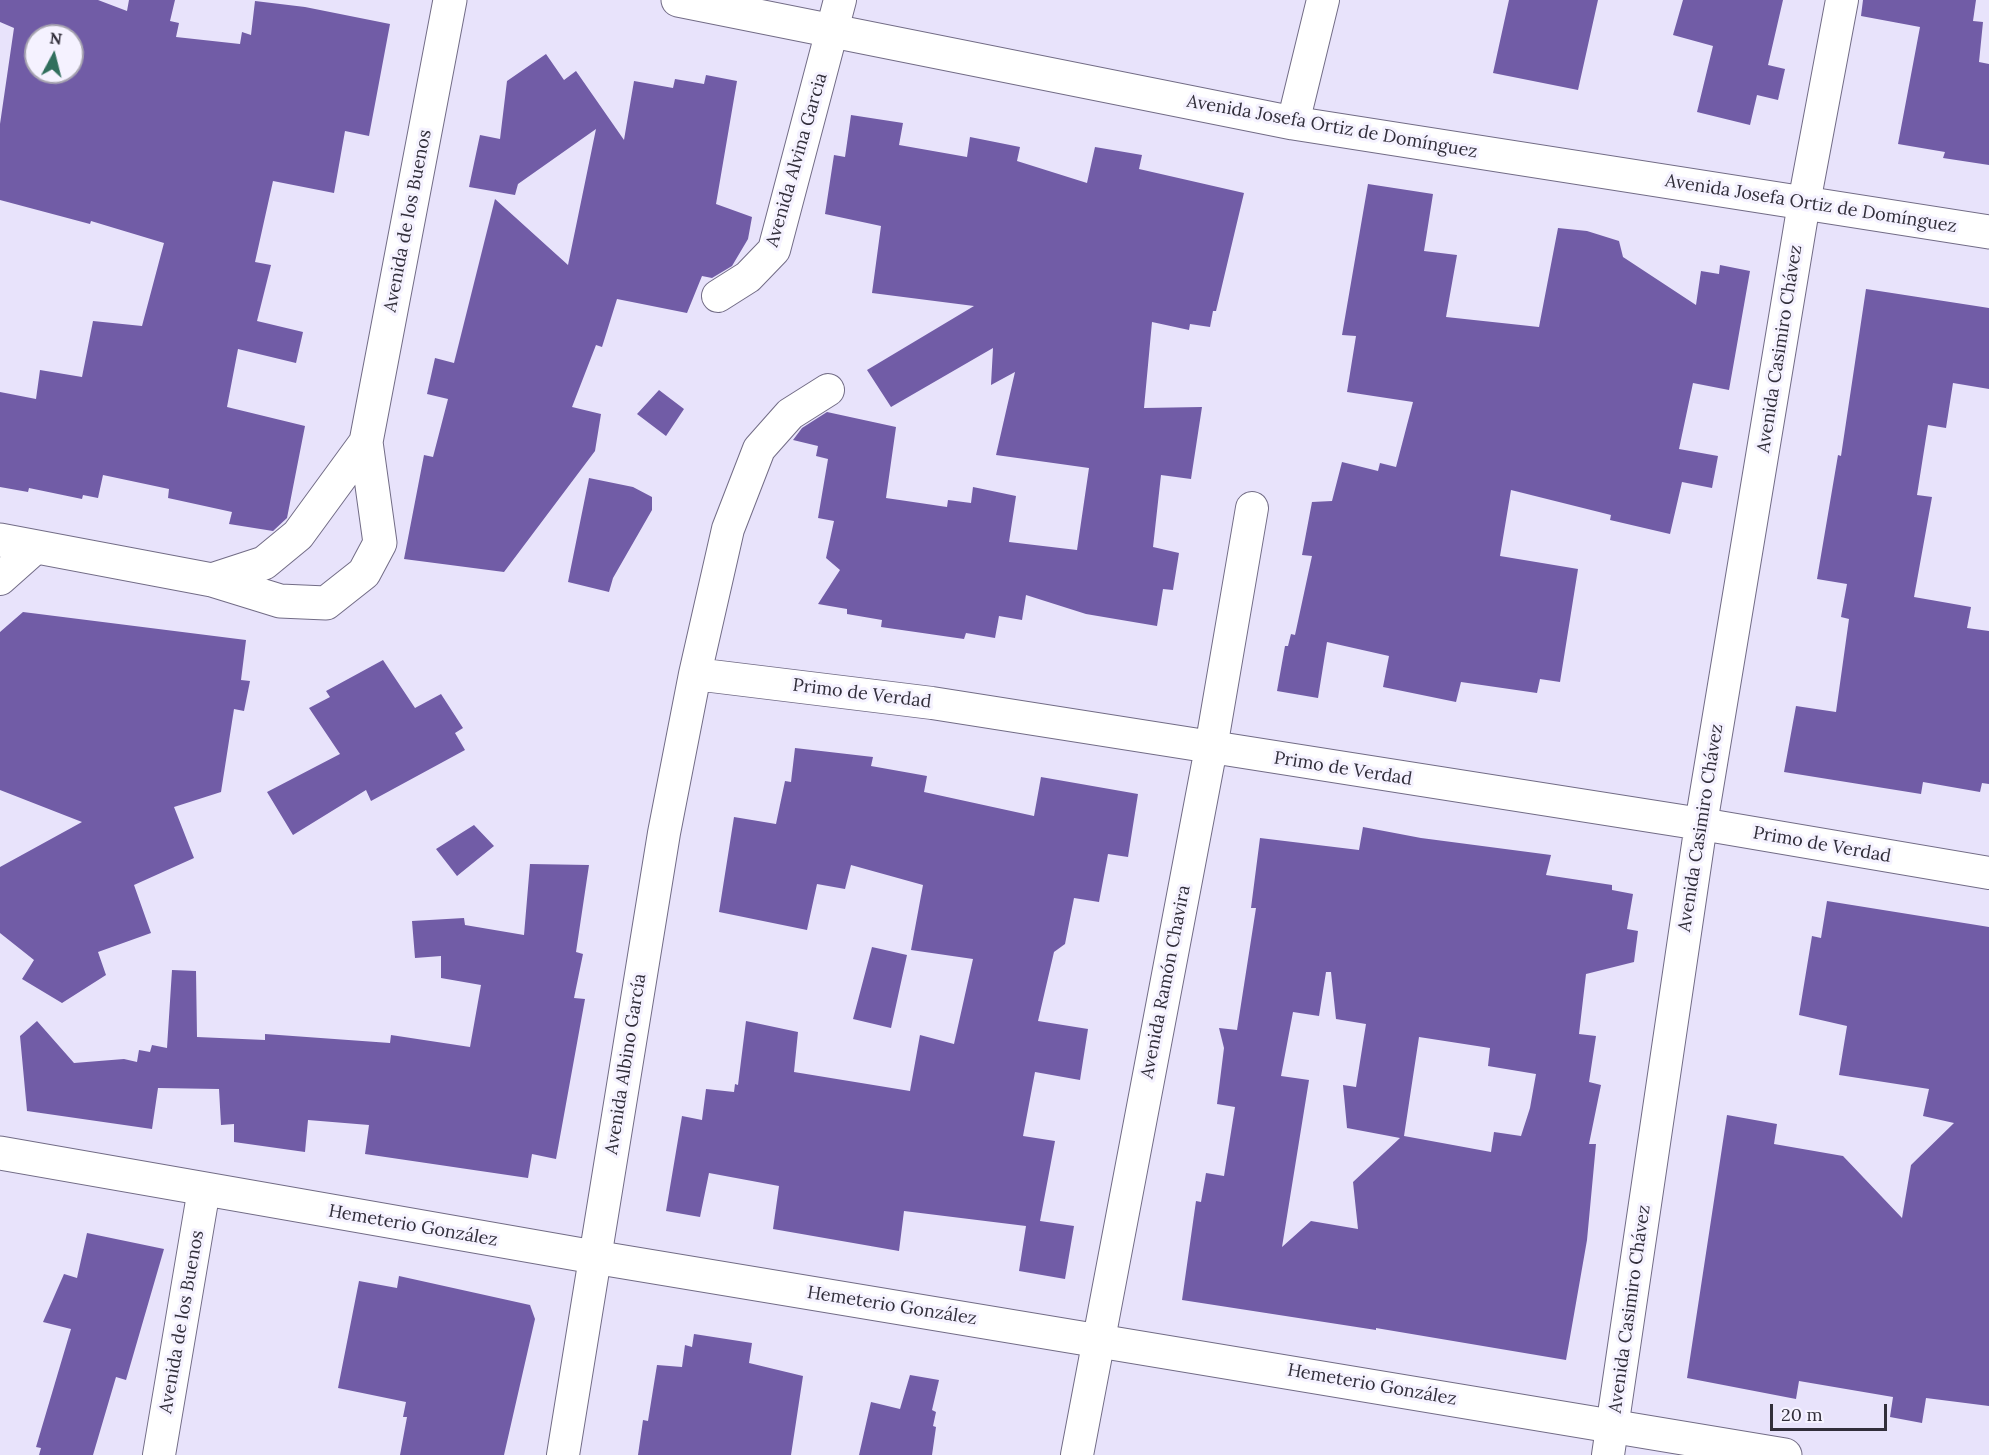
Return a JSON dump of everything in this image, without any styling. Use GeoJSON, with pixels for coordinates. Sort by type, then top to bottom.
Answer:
{"type":"FeatureCollection","features":[{"type":"Feature","properties":{"kind":"street","name":"Avenida de los Buenos"},"geometry":{"type":"LineString","coordinates":[[212,580],[280,601],[326,603],[364,573],[380,543],[366,442],[450,0]]}},
{"type":"Feature","properties":{"kind":"street","name":"Avenida Josefa Ortiz de Domínguez"},"geometry":{"type":"LineString","coordinates":[[678,0],[1293,123],[1989,232]]}},
{"type":"Feature","properties":{"kind":"street","name":"Avenida Alvina Garcia"},"geometry":{"type":"LineString","coordinates":[[718,296],[748,277],[774,250],[840,0]]}},
{"type":"Feature","properties":{"kind":"street"},"geometry":{"type":"LineString","coordinates":[[1293,123],[1323,0]]}},
{"type":"Feature","properties":{"kind":"street","name":"Avenida Casimiro Chávez"},"geometry":{"type":"LineString","coordinates":[[1611,1440],[1701,824],[1804,203],[1842,0]]}},
{"type":"Feature","properties":{"kind":"street"},"geometry":{"type":"LineString","coordinates":[[695,674],[728,529],[759,449],[790,414],[828,390]]}},
{"type":"Feature","properties":{"kind":"street","name":"Avenida de los Buenos"},"geometry":{"type":"LineString","coordinates":[[212,580],[264,563],[298,535],[366,442]]}},
{"type":"Feature","properties":{"kind":"street","name":"Avenida Ramón Chavira"},"geometry":{"type":"LineString","coordinates":[[1077,1455],[1211,748],[1252,508]]}},
{"type":"Feature","properties":{"kind":"street"},"geometry":{"type":"LineString","coordinates":[[0,540],[212,580]]}},
{"type":"Feature","properties":{"kind":"street"},"geometry":{"type":"LineString","coordinates":[[0,579],[36,547]]}},
{"type":"Feature","properties":{"kind":"street","name":"Primo de Verdad"},"geometry":{"type":"LineString","coordinates":[[695,674],[932,703],[1701,824],[1989,873]]}},
{"type":"Feature","properties":{"kind":"street","name":"Avenida Albino García"},"geometry":{"type":"LineString","coordinates":[[563,1455],[664,833],[695,674]]}},
{"type":"Feature","properties":{"kind":"street","name":"Hemeterio González"},"geometry":{"type":"LineString","coordinates":[[0,1153],[594,1257],[1098,1339],[1611,1440],[1785,1455]]}},
{"type":"Feature","properties":{"kind":"street","name":"Avenida de los Buenos"},"geometry":{"type":"LineString","coordinates":[[159,1455],[204,1190]]}},
{"type":"Feature","properties":{"kind":"building"},"geometry":{"type":"Polygon","coordinates":[[[0,0],[98,0],[127,11],[129,0],[175,0],[170,21],[179,23],[176,37],[240,44],[242,32],[251,35],[255,1],[305,7],[390,24],[369,136],[345,131],[334,193],[273,181],[255,262],[271,265],[257,321],[303,332],[296,363],[238,349],[227,407],[305,426],[287,518],[273,531],[229,524],[232,512],[168,498],[169,489],[103,475],[98,498],[83,495],[82,499],[29,488],[28,492],[0,487],[0,392],[36,399],[40,370],[82,377],[93,321],[142,326],[164,243],[91,221],[90,224],[0,200],[0,124],[14,28],[0,22],[0,0]]]}},
{"type":"Feature","properties":{"kind":"building"},"geometry":{"type":"Polygon","coordinates":[[[1509,0],[1598,0],[1578,90],[1493,73],[1509,0]]]}},
{"type":"Feature","properties":{"kind":"building"},"geometry":{"type":"Polygon","coordinates":[[[1683,0],[1783,0],[1768,65],[1785,69],[1778,100],[1757,95],[1750,125],[1697,112],[1713,46],[1673,35],[1683,0]]]}},
{"type":"Feature","properties":{"kind":"building"},"geometry":{"type":"Polygon","coordinates":[[[1863,0],[1976,0],[1973,21],[1983,22],[1979,62],[1989,64],[1989,165],[1943,158],[1945,152],[1898,144],[1920,27],[1861,16],[1863,0]]]}},
{"type":"Feature","properties":{"kind":"building"},"geometry":{"type":"Polygon","coordinates":[[[546,54],[564,80],[576,71],[624,140],[634,81],[673,88],[675,79],[704,84],[706,75],[737,81],[716,204],[752,217],[748,239],[732,266],[712,278],[702,276],[687,313],[617,299],[602,347],[596,345],[572,407],[601,414],[595,451],[504,572],[404,559],[424,455],[433,457],[448,399],[427,394],[435,358],[454,363],[495,199],[568,265],[596,129],[518,184],[515,195],[469,187],[480,135],[500,139],[507,81],[546,54]]]}},
{"type":"Feature","properties":{"kind":"building"},"geometry":{"type":"Polygon","coordinates":[[[851,115],[903,123],[899,145],[967,157],[970,137],[1020,147],[1017,161],[1087,183],[1095,147],[1142,155],[1139,169],[1244,193],[1216,311],[1213,311],[1210,327],[1190,324],[1189,330],[1152,322],[1144,408],[1202,407],[1191,479],[1161,475],[1153,547],[1179,553],[1173,590],[1163,589],[1157,626],[1086,614],[1026,595],[1022,620],[999,616],[995,638],[966,633],[964,639],[881,627],[882,620],[847,614],[847,609],[818,604],[840,570],[826,558],[834,521],[818,518],[828,459],[816,456],[818,446],[793,440],[802,428],[827,412],[896,427],[886,498],[947,507],[948,500],[971,503],[973,487],[1016,496],[1009,542],[1077,550],[1089,468],[996,455],[1015,372],[991,385],[993,348],[891,407],[867,370],[974,306],[872,293],[881,226],[825,214],[834,155],[845,157],[851,115]]]}},
{"type":"Feature","properties":{"kind":"building"},"geometry":{"type":"Polygon","coordinates":[[[1368,184],[1433,194],[1424,251],[1457,255],[1446,317],[1539,327],[1558,228],[1587,231],[1619,241],[1623,257],[1696,305],[1701,271],[1719,274],[1720,265],[1750,271],[1729,390],[1693,383],[1679,449],[1718,456],[1712,488],[1682,482],[1670,534],[1610,520],[1611,515],[1511,490],[1500,556],[1578,569],[1560,682],[1540,679],[1537,693],[1461,682],[1456,702],[1383,687],[1389,656],[1327,642],[1318,698],[1277,691],[1285,646],[1288,646],[1291,634],[1295,635],[1312,556],[1302,555],[1312,502],[1332,501],[1342,462],[1378,471],[1380,463],[1396,467],[1413,402],[1347,392],[1356,336],[1342,335],[1368,184]]]}},
{"type":"Feature","properties":{"kind":"building"},"geometry":{"type":"Polygon","coordinates":[[[1866,289],[1989,308],[1989,389],[1953,383],[1946,428],[1928,425],[1917,495],[1932,497],[1914,597],[1971,607],[1967,628],[1989,631],[1989,784],[1982,783],[1980,792],[1923,782],[1921,794],[1784,772],[1796,706],[1836,712],[1849,619],[1841,617],[1847,584],[1817,579],[1838,455],[1841,456],[1866,289]]]}},
{"type":"Feature","properties":{"kind":"building"},"geometry":{"type":"Polygon","coordinates":[[[659,390],[684,409],[666,436],[637,414],[659,390]]]}},
{"type":"Feature","properties":{"kind":"building"},"geometry":{"type":"Polygon","coordinates":[[[589,478],[633,487],[652,497],[652,510],[613,578],[609,592],[568,582],[589,478]]]}},
{"type":"Feature","properties":{"kind":"building"},"geometry":{"type":"Polygon","coordinates":[[[23,612],[246,640],[241,680],[250,681],[244,711],[234,709],[221,792],[174,807],[194,858],[134,885],[151,933],[98,952],[106,975],[62,1003],[22,979],[34,960],[0,933],[0,867],[82,822],[0,790],[0,632],[23,612]]]}},
{"type":"Feature","properties":{"kind":"building"},"geometry":{"type":"Polygon","coordinates":[[[383,660],[415,708],[441,694],[463,728],[455,733],[465,750],[371,801],[366,790],[293,835],[267,792],[340,754],[309,708],[330,697],[326,691],[383,660]]]}},
{"type":"Feature","properties":{"kind":"building"},"geometry":{"type":"Polygon","coordinates":[[[795,748],[873,757],[871,766],[927,776],[924,792],[1034,816],[1041,777],[1138,794],[1128,857],[1108,854],[1099,902],[1074,898],[1065,944],[1054,952],[1038,1021],[1088,1029],[1080,1080],[1035,1072],[1023,1136],[1055,1141],[1040,1221],[1074,1226],[1065,1279],[1019,1271],[1026,1226],[904,1211],[899,1251],[773,1229],[779,1186],[709,1173],[700,1217],[666,1211],[682,1116],[702,1120],[706,1089],[734,1092],[735,1084],[738,1085],[746,1021],[798,1032],[794,1072],[910,1091],[920,1035],[954,1044],[973,959],[911,950],[923,885],[851,865],[845,889],[817,884],[807,930],[719,912],[734,817],[776,824],[785,781],[791,782],[795,748]]]}},
{"type":"Feature","properties":{"kind":"building"},"geometry":{"type":"Polygon","coordinates":[[[474,825],[494,846],[457,876],[436,849],[474,825]]]}},
{"type":"Feature","properties":{"kind":"building"},"geometry":{"type":"Polygon","coordinates":[[[1363,827],[1421,838],[1551,855],[1546,875],[1612,885],[1612,890],[1633,894],[1627,929],[1638,931],[1634,962],[1586,974],[1579,1034],[1596,1036],[1589,1082],[1601,1085],[1589,1144],[1596,1144],[1587,1240],[1566,1360],[1376,1328],[1376,1330],[1182,1300],[1196,1201],[1201,1202],[1206,1173],[1224,1176],[1235,1107],[1217,1104],[1224,1048],[1219,1028],[1237,1030],[1256,908],[1251,908],[1260,838],[1359,850],[1363,827]],[[1326,972],[1319,1016],[1293,1012],[1281,1076],[1309,1080],[1282,1247],[1311,1221],[1358,1229],[1353,1182],[1400,1138],[1347,1128],[1343,1085],[1356,1087],[1366,1024],[1336,1019],[1331,972],[1326,972]],[[1419,1037],[1404,1136],[1491,1152],[1494,1132],[1521,1136],[1530,1108],[1536,1074],[1488,1066],[1490,1048],[1419,1037]]]}},
{"type":"Feature","properties":{"kind":"building"},"geometry":{"type":"Polygon","coordinates":[[[530,864],[589,865],[576,952],[583,954],[574,998],[585,999],[556,1159],[532,1154],[528,1178],[365,1154],[369,1125],[308,1120],[305,1152],[234,1142],[234,1124],[221,1125],[219,1089],[158,1088],[152,1129],[27,1111],[20,1036],[37,1021],[74,1063],[124,1059],[137,1062],[139,1050],[150,1052],[152,1045],[167,1048],[172,970],[196,971],[197,1037],[265,1040],[265,1034],[390,1043],[391,1035],[470,1047],[481,985],[441,978],[441,956],[415,958],[412,921],[464,918],[465,925],[524,935],[530,864]]]}},
{"type":"Feature","properties":{"kind":"building"},"geometry":{"type":"Polygon","coordinates":[[[1827,901],[1989,927],[1989,1406],[1926,1398],[1922,1423],[1890,1417],[1893,1397],[1799,1381],[1796,1399],[1687,1378],[1727,1115],[1777,1124],[1774,1144],[1843,1156],[1902,1218],[1911,1165],[1954,1123],[1923,1116],[1929,1089],[1839,1075],[1847,1026],[1799,1015],[1812,936],[1821,938],[1827,901]]]}},
{"type":"Feature","properties":{"kind":"building"},"geometry":{"type":"Polygon","coordinates":[[[872,947],[907,955],[891,1028],[853,1019],[872,947]]]}},
{"type":"Feature","properties":{"kind":"building"},"geometry":{"type":"Polygon","coordinates":[[[87,1233],[164,1249],[126,1380],[116,1377],[93,1455],[39,1455],[41,1448],[36,1447],[71,1329],[43,1322],[64,1274],[77,1278],[87,1233]]]}},
{"type":"Feature","properties":{"kind":"building"},"geometry":{"type":"Polygon","coordinates":[[[399,1276],[530,1305],[535,1319],[504,1455],[400,1455],[407,1417],[403,1417],[406,1402],[338,1388],[359,1281],[397,1288],[399,1276]]]}},
{"type":"Feature","properties":{"kind":"building"},"geometry":{"type":"Polygon","coordinates":[[[694,1334],[752,1343],[749,1363],[803,1376],[791,1455],[638,1455],[643,1420],[648,1421],[657,1365],[682,1367],[685,1345],[692,1347],[694,1334]]]}},
{"type":"Feature","properties":{"kind":"building"},"geometry":{"type":"Polygon","coordinates":[[[910,1375],[939,1380],[932,1410],[936,1412],[933,1426],[936,1427],[932,1455],[859,1455],[871,1402],[900,1409],[910,1375]]]}}]}
